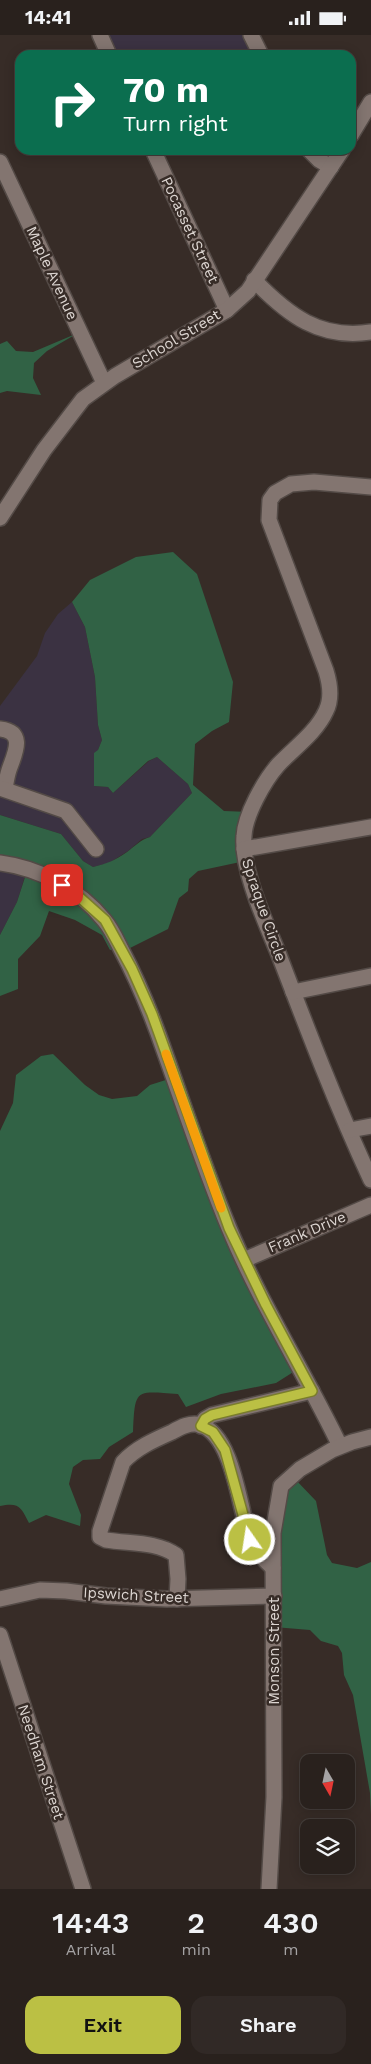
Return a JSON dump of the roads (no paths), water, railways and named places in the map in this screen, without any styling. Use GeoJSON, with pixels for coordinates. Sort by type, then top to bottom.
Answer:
{"type":"FeatureCollection","features":[{"type":"Feature","properties":{"kind":"street"},"geometry":{"type":"LineString","coordinates":[[100,35],[107,50]]}},
{"type":"Feature","properties":{"kind":"street"},"geometry":{"type":"LineString","coordinates":[[251,35],[258,50]]}},
{"type":"Feature","properties":{"kind":"street"},"geometry":{"type":"LineString","coordinates":[[356,127],[371,102]]}},
{"type":"Feature","properties":{"kind":"street","name":"Pocasset Street"},"geometry":{"type":"LineString","coordinates":[[154,155],[227,310]]}},
{"type":"Feature","properties":{"kind":"street"},"geometry":{"type":"LineString","coordinates":[[314,155],[331,167]]}},
{"type":"Feature","properties":{"kind":"street","name":"School Street"},"geometry":{"type":"LineString","coordinates":[[0,518],[76,405],[104,383],[227,310],[248,291],[339,155]]}},
{"type":"Feature","properties":{"kind":"street","name":"Maple Avenue"},"geometry":{"type":"LineString","coordinates":[[0,162],[104,383]]}},
{"type":"Feature","properties":{"kind":"street"},"geometry":{"type":"LineString","coordinates":[[254,280],[282,307],[321,330],[346,334],[371,331]]}},
{"type":"Feature","properties":{"kind":"street","name":"Spraque Circle"},"geometry":{"type":"LineString","coordinates":[[371,487],[299,483],[282,487],[274,493],[270,500],[269,520],[326,671],[330,691],[326,710],[320,720],[277,766],[254,803],[247,820],[244,836],[244,849],[253,889],[293,992],[371,1180]]}},
{"type":"Feature","properties":{"kind":"street"},"geometry":{"type":"LineString","coordinates":[[0,729],[9,732],[17,741],[18,747],[2,789],[66,811],[96,849]]}},
{"type":"Feature","properties":{"kind":"street"},"geometry":{"type":"LineString","coordinates":[[244,849],[371,827]]}},
{"type":"Feature","properties":{"kind":"street"},"geometry":{"type":"LineString","coordinates":[[0,863],[26,869],[62,885],[105,920],[132,969],[152,1014],[206,1168],[229,1228],[244,1260],[340,1446],[371,1437]]}},
{"type":"Feature","properties":{"kind":"street"},"geometry":{"type":"LineString","coordinates":[[293,992],[371,976]]}},
{"type":"Feature","properties":{"kind":"street"},"geometry":{"type":"LineString","coordinates":[[350,1130],[371,1126]]}},
{"type":"Feature","properties":{"kind":"street","name":"Frank Drive"},"geometry":{"type":"LineString","coordinates":[[244,1260],[371,1205]]}},
{"type":"Feature","properties":{"kind":"street"},"geometry":{"type":"LineString","coordinates":[[201,1426],[205,1419],[212,1415],[312,1391]]}},
{"type":"Feature","properties":{"kind":"street"},"geometry":{"type":"LineString","coordinates":[[177,1599],[176,1555],[169,1549],[154,1545],[106,1540],[100,1537],[100,1531],[105,1521],[119,1471],[130,1454],[186,1425],[201,1426],[213,1432],[225,1450],[250,1540],[262,1558],[274,1568]]}},
{"type":"Feature","properties":{"kind":"street","name":"Monson Street"},"geometry":{"type":"LineString","coordinates":[[269,1889],[274,1797],[274,1533],[281,1486],[300,1469],[340,1446]]}},
{"type":"Feature","properties":{"kind":"street","name":"Ipswich Street"},"geometry":{"type":"LineString","coordinates":[[0,1599],[40,1590],[106,1596],[177,1599],[274,1596]]}},
{"type":"Feature","properties":{"kind":"street","name":"Needham Street"},"geometry":{"type":"LineString","coordinates":[[0,1635],[83,1889]]}}]}
